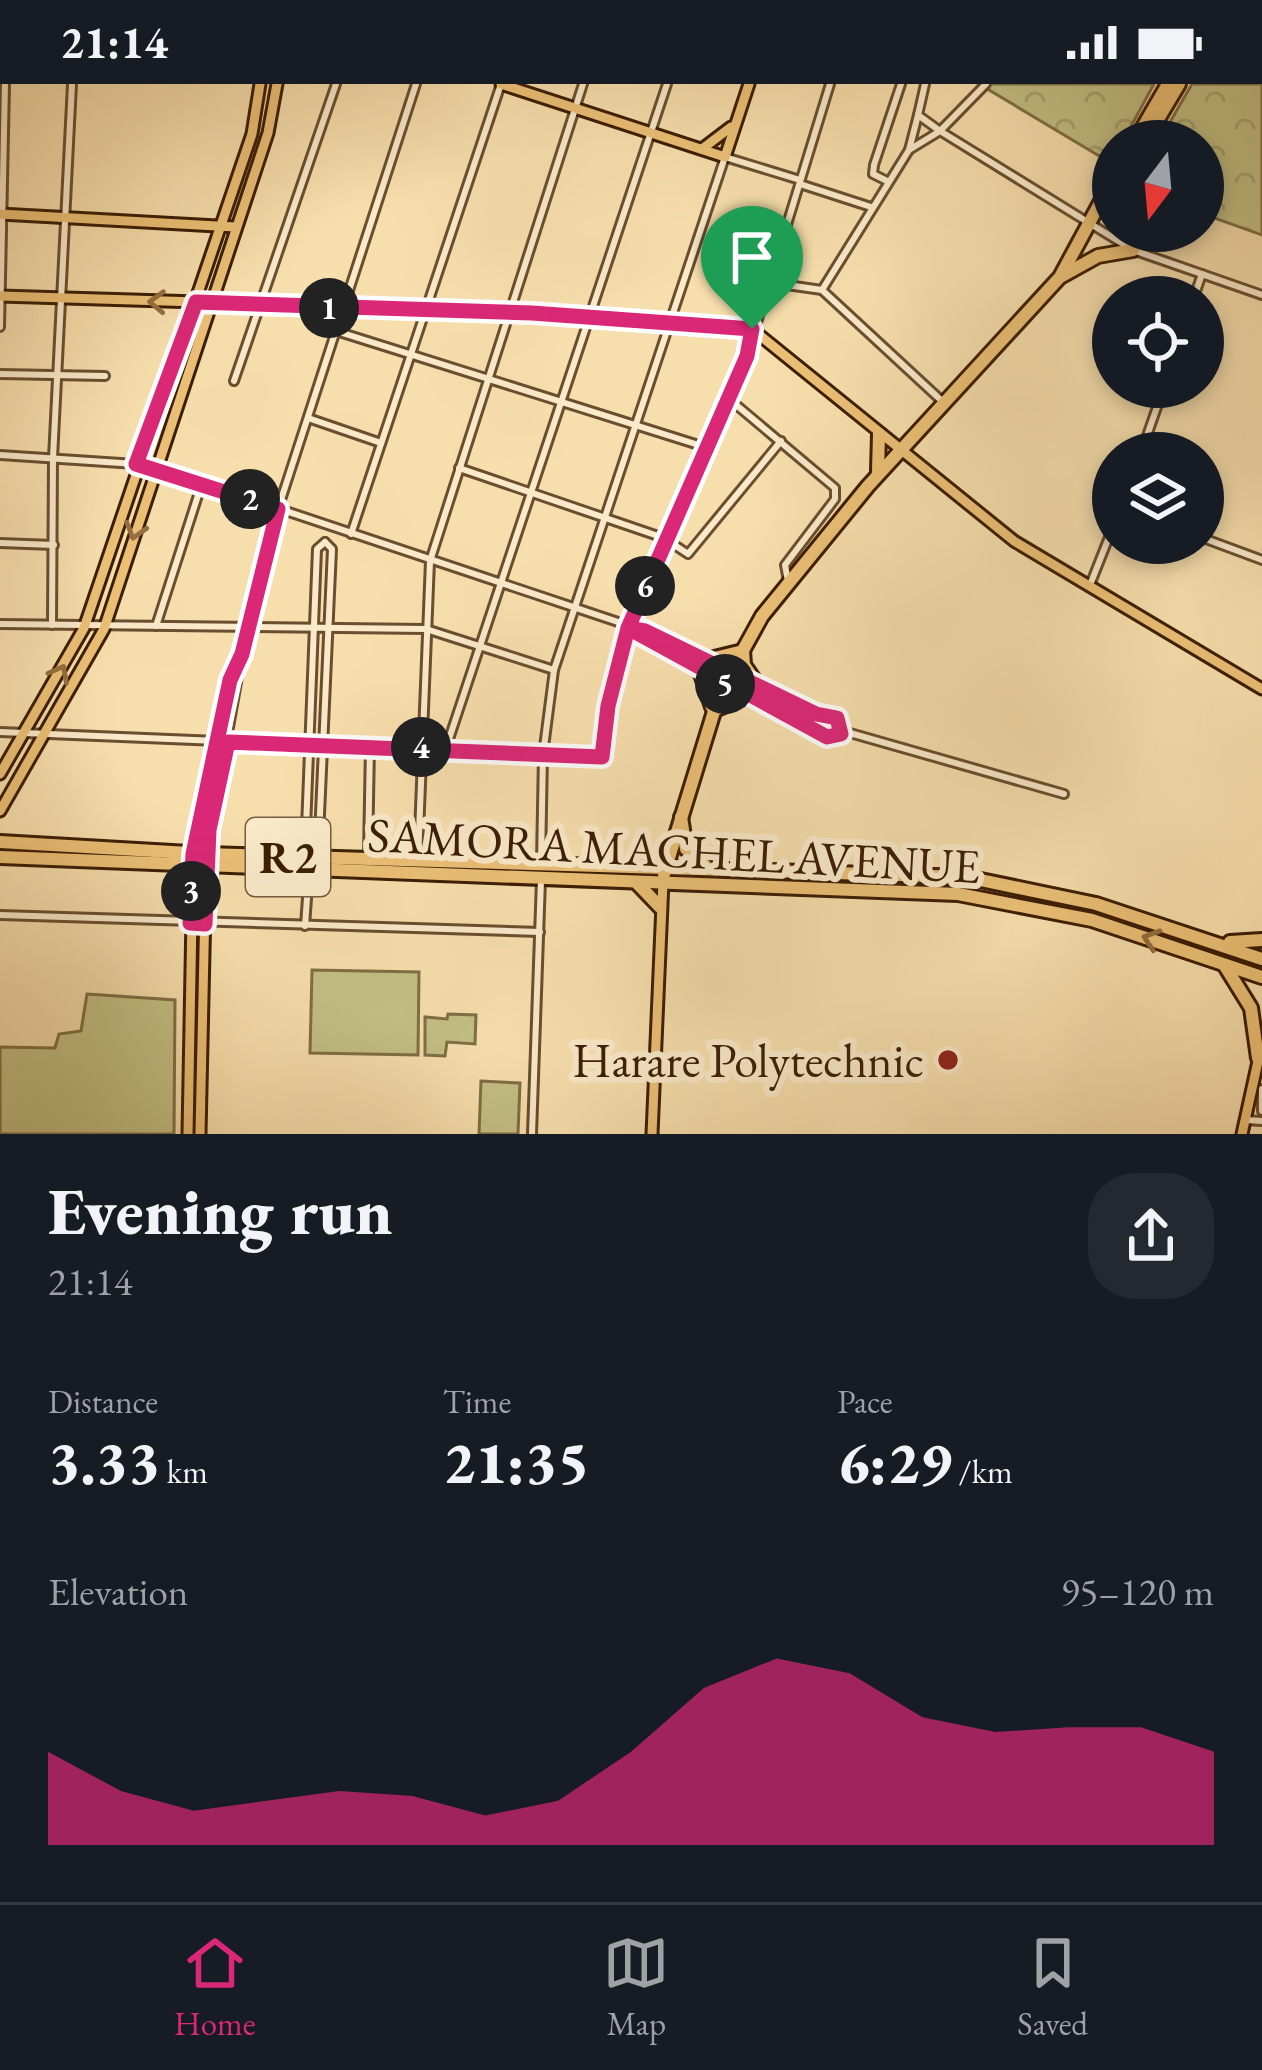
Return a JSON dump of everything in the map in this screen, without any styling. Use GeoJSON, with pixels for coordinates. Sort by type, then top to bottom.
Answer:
{"type":"FeatureCollection","features":[{"type":"Feature","properties":{"kind":"highway"},"geometry":{"type":"LineString","coordinates":[[1148,120],[1168,84]]}},
{"type":"Feature","properties":{"kind":"highway"},"geometry":{"type":"LineString","coordinates":[[1158,120],[1179,84]]}},
{"type":"Feature","properties":{"kind":"highway"},"geometry":{"type":"LineString","coordinates":[[664,874],[712,714],[742,648],[788,580],[1060,277],[1092,220]]}},
{"type":"Feature","properties":{"kind":"highway"},"geometry":{"type":"LineString","coordinates":[[1060,277],[1098,256],[1121,252]]}},
{"type":"Feature","properties":{"kind":"highway"},"geometry":{"type":"LineString","coordinates":[[876,478],[882,456],[879,434]]}},
{"type":"Feature","properties":{"kind":"highway"},"geometry":{"type":"LineString","coordinates":[[712,714],[701,666],[742,648]]}},
{"type":"Feature","properties":{"kind":"highway"},"geometry":{"type":"LineString","coordinates":[[712,714],[723,702],[754,691],[742,648]]}},
{"type":"Feature","properties":{"kind":"highway"},"geometry":{"type":"LineString","coordinates":[[682,802],[686,849],[711,868]]}},
{"type":"Feature","properties":{"kind":"highway","name":"SAMORA MACHEL AVENUE"},"geometry":{"type":"LineString","coordinates":[[2,841],[199,861]]}},
{"type":"Feature","properties":{"kind":"highway","name":"SAMORA MACHEL AVENUE"},"geometry":{"type":"LineString","coordinates":[[0,857],[664,874],[958,894],[1092,920],[1262,977]]}},
{"type":"Feature","properties":{"kind":"highway","name":"SAMORA MACHEL AVENUE"},"geometry":{"type":"LineString","coordinates":[[310,862],[368,859],[418,867]]}},
{"type":"Feature","properties":{"kind":"highway","name":"SAMORA MACHEL AVENUE"},"geometry":{"type":"LineString","coordinates":[[541,871],[635,881],[711,868],[966,877],[1096,904],[1262,959]]}},
{"type":"Feature","properties":{"kind":"highway"},"geometry":{"type":"LineString","coordinates":[[635,881],[660,907]]}},
{"type":"Feature","properties":{"kind":"highway"},"geometry":{"type":"LineString","coordinates":[[1216,942],[1262,940]]}},
{"type":"Feature","properties":{"kind":"highway"},"geometry":{"type":"LineString","coordinates":[[1222,962],[1251,1008],[1261,1052]]}},
{"type":"Feature","properties":{"kind":"main road"},"geometry":{"type":"LineString","coordinates":[[0,812],[104,629],[280,84]]}},
{"type":"Feature","properties":{"kind":"main road"},"geometry":{"type":"LineString","coordinates":[[501,84],[725,157],[748,84]]}},
{"type":"Feature","properties":{"kind":"main road"},"geometry":{"type":"LineString","coordinates":[[0,774],[84,628],[252,134],[259,86]]}},
{"type":"Feature","properties":{"kind":"main road"},"geometry":{"type":"LineString","coordinates":[[702,148],[737,120]]}},
{"type":"Feature","properties":{"kind":"main road"},"geometry":{"type":"LineString","coordinates":[[2,214],[236,227]]}},
{"type":"Feature","properties":{"kind":"main road"},"geometry":{"type":"LineString","coordinates":[[1,296],[672,320],[752,329],[1014,542],[1262,687]]}},
{"type":"Feature","properties":{"kind":"main road"},"geometry":{"type":"LineString","coordinates":[[188,1134],[190,923],[199,861]]}},
{"type":"Feature","properties":{"kind":"main road"},"geometry":{"type":"LineString","coordinates":[[199,861],[205,924],[200,1134]]}},
{"type":"Feature","properties":{"kind":"main road"},"geometry":{"type":"LineString","coordinates":[[652,1134],[664,874]]}},
{"type":"Feature","properties":{"kind":"main road"},"geometry":{"type":"LineString","coordinates":[[1242,1134],[1261,1052]]}},
{"type":"Feature","properties":{"kind":"street"},"geometry":{"type":"LineString","coordinates":[[0,327],[5,84]]}},
{"type":"Feature","properties":{"kind":"street"},"geometry":{"type":"LineString","coordinates":[[52,625],[52,458],[72,84]]}},
{"type":"Feature","properties":{"kind":"street"},"geometry":{"type":"LineString","coordinates":[[199,861],[228,742],[247,629],[278,509],[416,84]]}},
{"type":"Feature","properties":{"kind":"street"},"geometry":{"type":"LineString","coordinates":[[351,534],[501,84]]}},
{"type":"Feature","properties":{"kind":"street"},"geometry":{"type":"LineString","coordinates":[[418,867],[430,561],[583,84]]}},
{"type":"Feature","properties":{"kind":"street"},"geometry":{"type":"LineString","coordinates":[[446,748],[667,84]]}},
{"type":"Feature","properties":{"kind":"street"},"geometry":{"type":"LineString","coordinates":[[228,742],[602,757],[608,706],[628,628],[728,398],[830,84]]}},
{"type":"Feature","properties":{"kind":"street"},"geometry":{"type":"LineString","coordinates":[[887,182],[874,174],[874,165],[901,84]]}},
{"type":"Feature","properties":{"kind":"street"},"geometry":{"type":"LineString","coordinates":[[822,290],[909,150],[926,84]]}},
{"type":"Feature","properties":{"kind":"street"},"geometry":{"type":"LineString","coordinates":[[909,150],[940,130],[986,84]]}},
{"type":"Feature","properties":{"kind":"street"},"geometry":{"type":"LineString","coordinates":[[234,381],[334,86]]}},
{"type":"Feature","properties":{"kind":"street"},"geometry":{"type":"LineString","coordinates":[[918,115],[1090,224]]}},
{"type":"Feature","properties":{"kind":"street"},"geometry":{"type":"LineString","coordinates":[[532,1134],[543,755],[554,670],[725,157],[871,207]]}},
{"type":"Feature","properties":{"kind":"street"},"geometry":{"type":"LineString","coordinates":[[1139,252],[1262,296]]}},
{"type":"Feature","properties":{"kind":"street"},"geometry":{"type":"LineString","coordinates":[[766,281],[822,290],[945,404]]}},
{"type":"Feature","properties":{"kind":"street"},"geometry":{"type":"LineString","coordinates":[[336,331],[705,447]]}},
{"type":"Feature","properties":{"kind":"street"},"geometry":{"type":"LineString","coordinates":[[0,374],[106,376]]}},
{"type":"Feature","properties":{"kind":"street"},"geometry":{"type":"LineString","coordinates":[[728,398],[831,480],[836,494],[784,565],[788,580]]}},
{"type":"Feature","properties":{"kind":"street"},"geometry":{"type":"LineString","coordinates":[[308,418],[381,443]]}},
{"type":"Feature","properties":{"kind":"street"},"geometry":{"type":"LineString","coordinates":[[458,467],[664,538],[688,554],[781,441]]}},
{"type":"Feature","properties":{"kind":"street"},"geometry":{"type":"LineString","coordinates":[[0,455],[136,464],[202,483],[645,631],[726,678],[841,722],[843,731]]}},
{"type":"Feature","properties":{"kind":"street"},"geometry":{"type":"LineString","coordinates":[[156,626],[202,483]]}},
{"type":"Feature","properties":{"kind":"street"},"geometry":{"type":"LineString","coordinates":[[305,926],[324,745],[332,550],[325,542],[317,549],[310,862]]}},
{"type":"Feature","properties":{"kind":"street"},"geometry":{"type":"LineString","coordinates":[[0,543],[55,545]]}},
{"type":"Feature","properties":{"kind":"street"},"geometry":{"type":"LineString","coordinates":[[1224,546],[1262,560]]}},
{"type":"Feature","properties":{"kind":"street"},"geometry":{"type":"LineString","coordinates":[[1089,588],[1098,564]]}},
{"type":"Feature","properties":{"kind":"street"},"geometry":{"type":"LineString","coordinates":[[0,624],[104,629],[426,629],[554,670]]}},
{"type":"Feature","properties":{"kind":"street"},"geometry":{"type":"LineString","coordinates":[[199,861],[230,680],[242,654]]}},
{"type":"Feature","properties":{"kind":"street"},"geometry":{"type":"LineString","coordinates":[[754,691],[832,739],[843,731]]}},
{"type":"Feature","properties":{"kind":"street"},"geometry":{"type":"LineString","coordinates":[[822,732],[830,717]]}},
{"type":"Feature","properties":{"kind":"street"},"geometry":{"type":"LineString","coordinates":[[843,731],[1064,794]]}},
{"type":"Feature","properties":{"kind":"street"},"geometry":{"type":"LineString","coordinates":[[0,732],[218,741]]}},
{"type":"Feature","properties":{"kind":"street"},"geometry":{"type":"LineString","coordinates":[[368,859],[370,746]]}},
{"type":"Feature","properties":{"kind":"street"},"geometry":{"type":"LineString","coordinates":[[0,915],[540,932]]}},
{"type":"Feature","properties":{"kind":"street"},"geometry":{"type":"LineString","coordinates":[[1262,1089],[1262,1112]]}},
{"type":"Feature","properties":{"kind":"street"},"geometry":{"type":"LineString","coordinates":[[1243,1120],[1262,1121]]}},
{"type":"Feature","properties":{"kind":"green space"},"geometry":{"type":"Polygon","coordinates":[[[979,84],[1154,84],[1134,120],[1092,120],[1092,152],[979,84]]]}},
{"type":"Feature","properties":{"kind":"green space"},"geometry":{"type":"Polygon","coordinates":[[[1192,84],[1262,84],[1262,235],[1224,221],[1224,120],[1171,120],[1192,84]]]}},
{"type":"Feature","properties":{"kind":"green space"},"geometry":{"type":"Polygon","coordinates":[[[312,970],[419,972],[418,1055],[310,1053],[312,970]]]}},
{"type":"Feature","properties":{"kind":"green space"},"geometry":{"type":"Polygon","coordinates":[[[87,994],[175,1000],[174,1134],[0,1134],[0,1047],[55,1048],[59,1034],[81,1031],[87,994]]]}},
{"type":"Feature","properties":{"kind":"green space"},"geometry":{"type":"Polygon","coordinates":[[[448,1014],[476,1015],[475,1044],[447,1042],[445,1056],[425,1055],[425,1017],[447,1019],[448,1014]]]}},
{"type":"Feature","properties":{"kind":"green space"},"geometry":{"type":"Polygon","coordinates":[[[481,1081],[520,1083],[518,1134],[479,1134],[481,1081]]]}},
{"type":"Feature","properties":{"kind":"place","name":"Harare Polytechnic"},"geometry":{"type":"Point","coordinates":[948,1060]}},
{"type":"Feature","properties":{"kind":"route"},"geometry":{"type":"LineString","coordinates":[[752,329],[532,313],[196,302],[136,464],[278,509],[242,654],[230,680],[193,854],[190,923],[205,924],[209,830],[228,742],[602,757],[608,706],[628,628],[640,639],[809,723],[827,737],[841,734],[843,725],[837,718],[816,714],[645,631],[628,628],[747,356],[752,329]]}}]}
